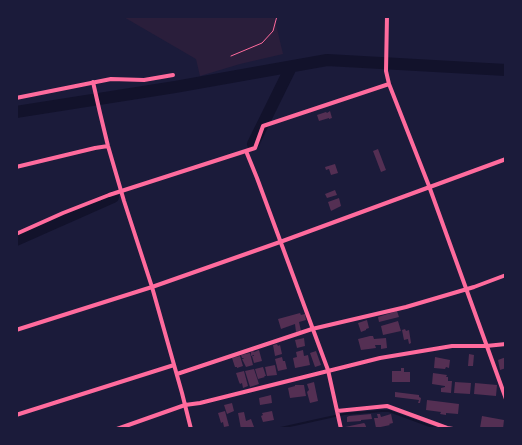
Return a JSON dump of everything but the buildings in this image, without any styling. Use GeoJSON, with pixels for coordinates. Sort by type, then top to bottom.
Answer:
{"type":"FeatureCollection","features":[{"type":"Feature","properties":{"kind":"street"},"geometry":{"type":"LineString","coordinates":[[387,16],[386,71],[389,84],[429,186],[506,399]]}},
{"type":"Feature","properties":{"kind":"street"},"geometry":{"type":"LineString","coordinates":[[16,98],[111,79],[144,80],[173,75]]}},
{"type":"Feature","properties":{"kind":"street"},"geometry":{"type":"LineString","coordinates":[[93,82],[108,146],[152,287],[191,429]]}},
{"type":"Feature","properties":{"kind":"street"},"geometry":{"type":"LineString","coordinates":[[16,234],[63,213],[121,191],[255,148],[264,126],[389,84]]}},
{"type":"Feature","properties":{"kind":"street"},"geometry":{"type":"LineString","coordinates":[[16,167],[108,146]]}},
{"type":"Feature","properties":{"kind":"street"},"geometry":{"type":"LineString","coordinates":[[246,151],[328,370],[341,429]]}},
{"type":"Feature","properties":{"kind":"street"},"geometry":{"type":"LineString","coordinates":[[16,330],[152,287],[280,242],[506,158]]}},
{"type":"Feature","properties":{"kind":"street"},"geometry":{"type":"LineString","coordinates":[[176,374],[312,329],[406,307],[506,275]]}},
{"type":"Feature","properties":{"kind":"street"},"geometry":{"type":"LineString","coordinates":[[117,429],[185,405],[380,358],[452,346],[506,344]]}},
{"type":"Feature","properties":{"kind":"street"},"geometry":{"type":"LineString","coordinates":[[16,415],[174,366]]}},
{"type":"Feature","properties":{"kind":"street"},"geometry":{"type":"LineString","coordinates":[[338,414],[387,406],[453,429]]}},
{"type":"Feature","properties":{"kind":"path"},"geometry":{"type":"LineString","coordinates":[[231,56],[262,43],[273,31],[277,16]]}},
{"type":"Feature","properties":{"kind":"shaded area"},"geometry":{"type":"Polygon","coordinates":[[[122,16],[274,16],[283,54],[200,76],[196,59],[122,16]]]}},
{"type":"Feature","properties":{"kind":"waterway"},"geometry":{"type":"LineString","coordinates":[[16,112],[175,87],[327,60],[506,70]]}},
{"type":"Feature","properties":{"kind":"waterway"},"geometry":{"type":"LineString","coordinates":[[253,144],[291,67]]}},
{"type":"Feature","properties":{"kind":"waterway"},"geometry":{"type":"LineString","coordinates":[[16,240],[113,197]]}},
{"type":"Feature","properties":{"kind":"waterway"},"geometry":{"type":"LineString","coordinates":[[276,429],[344,414],[382,411],[389,411],[438,429]]}}]}
